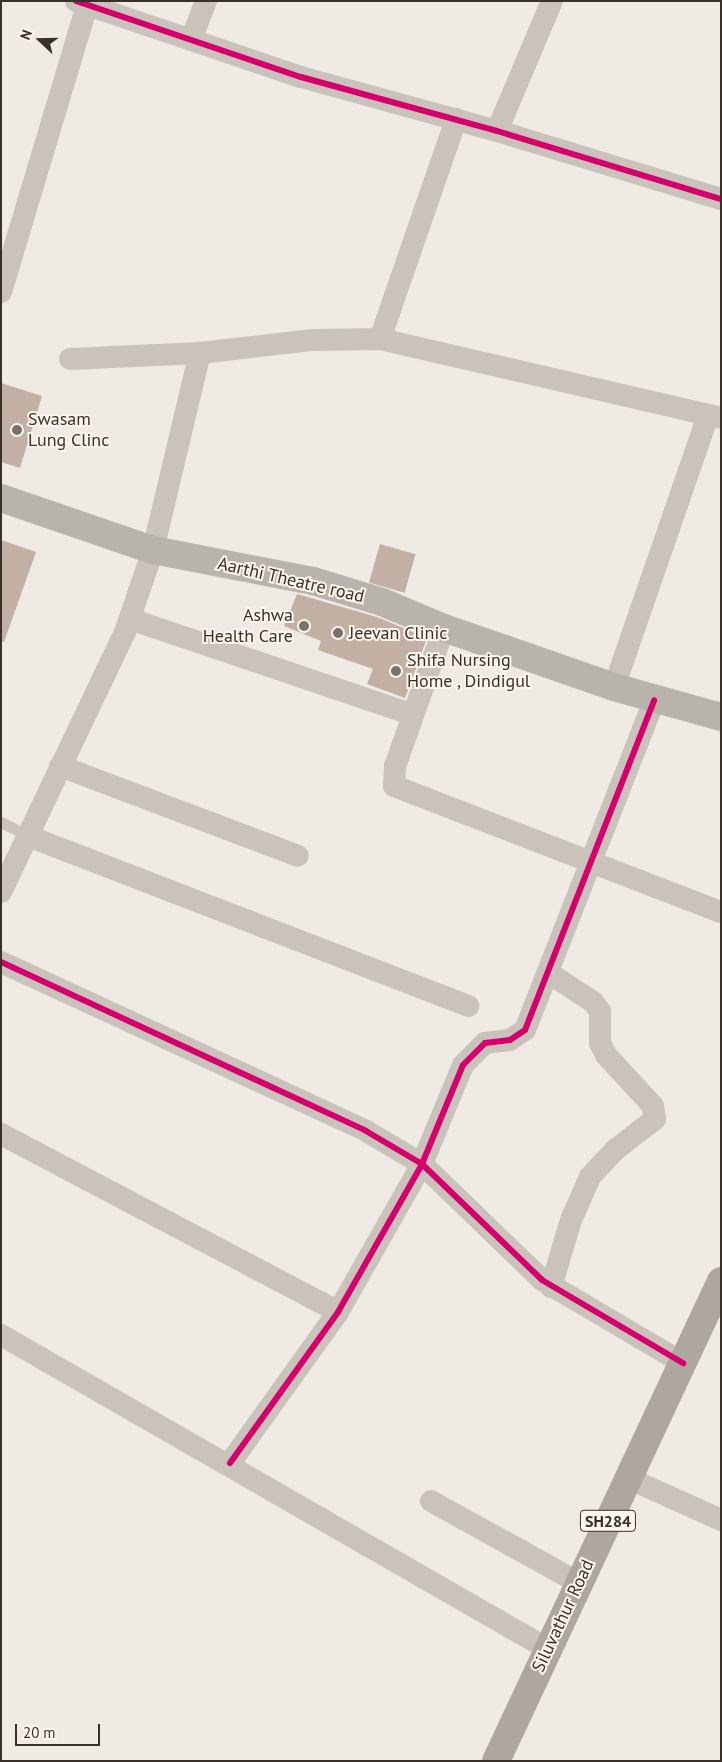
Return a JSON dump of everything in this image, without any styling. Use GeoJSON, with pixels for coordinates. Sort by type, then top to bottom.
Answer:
{"type":"FeatureCollection","features":[{"type":"Feature","properties":{"kind":"main road","name":"Aarthi Theatre road"},"geometry":{"type":"LineString","coordinates":[[1,498],[153,550],[313,581],[382,602],[444,628],[614,687],[654,700],[721,717]]}},
{"type":"Feature","properties":{"kind":"main road","name":"Siluvathur Road"},"geometry":{"type":"LineString","coordinates":[[496,1761],[721,1281]]}},
{"type":"Feature","properties":{"kind":"street"},"geometry":{"type":"LineString","coordinates":[[191,40],[206,1]]}},
{"type":"Feature","properties":{"kind":"street"},"geometry":{"type":"LineString","coordinates":[[498,131],[552,1]]}},
{"type":"Feature","properties":{"kind":"street"},"geometry":{"type":"LineString","coordinates":[[1,292],[81,3],[301,77],[498,131],[721,199]]}},
{"type":"Feature","properties":{"kind":"street"},"geometry":{"type":"LineString","coordinates":[[380,339],[456,120]]}},
{"type":"Feature","properties":{"kind":"street"},"geometry":{"type":"LineString","coordinates":[[70,359],[200,353],[313,340],[380,339],[714,417],[614,687]]}},
{"type":"Feature","properties":{"kind":"street"},"geometry":{"type":"LineString","coordinates":[[1,892],[60,766],[116,655],[130,619],[153,550],[200,353]]}},
{"type":"Feature","properties":{"kind":"street"},"geometry":{"type":"LineString","coordinates":[[130,619],[413,715]]}},
{"type":"Feature","properties":{"kind":"street"},"geometry":{"type":"LineString","coordinates":[[444,628],[395,766],[394,786],[592,864],[721,912]]}},
{"type":"Feature","properties":{"kind":"street"},"geometry":{"type":"LineString","coordinates":[[230,1463],[338,1312],[422,1164],[463,1065],[485,1043],[518,1036],[550,973],[654,700]]}},
{"type":"Feature","properties":{"kind":"street"},"geometry":{"type":"LineString","coordinates":[[60,766],[298,856]]}},
{"type":"Feature","properties":{"kind":"street"},"geometry":{"type":"LineString","coordinates":[[28,836],[468,1006]]}},
{"type":"Feature","properties":{"kind":"street"},"geometry":{"type":"LineString","coordinates":[[1,962],[366,1131],[422,1164],[551,1287],[683,1362]]}},
{"type":"Feature","properties":{"kind":"street"},"geometry":{"type":"LineString","coordinates":[[550,973],[597,1006],[603,1049],[653,1106],[654,1119],[614,1150],[590,1177],[571,1220],[551,1287]]}},
{"type":"Feature","properties":{"kind":"street"},"geometry":{"type":"LineString","coordinates":[[1,1134],[338,1312]]}},
{"type":"Feature","properties":{"kind":"street"},"geometry":{"type":"LineString","coordinates":[[1,1334],[230,1463],[548,1650]]}},
{"type":"Feature","properties":{"kind":"street"},"geometry":{"type":"LineString","coordinates":[[628,1478],[721,1520]]}},
{"type":"Feature","properties":{"kind":"street"},"geometry":{"type":"LineString","coordinates":[[431,1501],[579,1583]]}},
{"type":"Feature","properties":{"kind":"lane"},"geometry":{"type":"LineString","coordinates":[[1,822],[28,836]]}},
{"type":"Feature","properties":{"kind":"building"},"geometry":{"type":"Polygon","coordinates":[[[1,383],[42,396],[20,468],[1,462],[1,383]]]}},
{"type":"Feature","properties":{"kind":"building"},"geometry":{"type":"Polygon","coordinates":[[[1,540],[36,552],[4,642],[1,641],[1,540]]]}},
{"type":"Feature","properties":{"kind":"building"},"geometry":{"type":"Polygon","coordinates":[[[380,544],[416,554],[405,593],[369,582],[380,544]]]}},
{"type":"Feature","properties":{"kind":"building"},"geometry":{"type":"Polygon","coordinates":[[[297,594],[377,617],[427,638],[405,698],[367,684],[373,669],[318,650],[321,641],[284,626],[297,594]]]}},
{"type":"Feature","properties":{"kind":"cycle path"},"geometry":{"type":"LineString","coordinates":[[76,1],[301,77],[497,131],[721,199]]}},
{"type":"Feature","properties":{"kind":"cycle path"},"geometry":{"type":"LineString","coordinates":[[230,1463],[338,1312],[422,1164],[463,1065],[485,1043],[510,1040],[525,1030],[654,700]]}},
{"type":"Feature","properties":{"kind":"cycle path"},"geometry":{"type":"LineString","coordinates":[[1,962],[366,1131],[422,1164],[542,1280],[683,1363]]}},
{"type":"Feature","properties":{"kind":"place","name":"Swasam Lung Clinc"},"geometry":{"type":"Point","coordinates":[17,430]}},
{"type":"Feature","properties":{"kind":"place","name":"Ashwa Health Care"},"geometry":{"type":"Point","coordinates":[304,626]}},
{"type":"Feature","properties":{"kind":"place","name":"Jeevan Clinic"},"geometry":{"type":"Point","coordinates":[338,633]}},
{"type":"Feature","properties":{"kind":"place","name":"Shifa Nursing Home , Dindigul"},"geometry":{"type":"Point","coordinates":[396,671]}}]}
